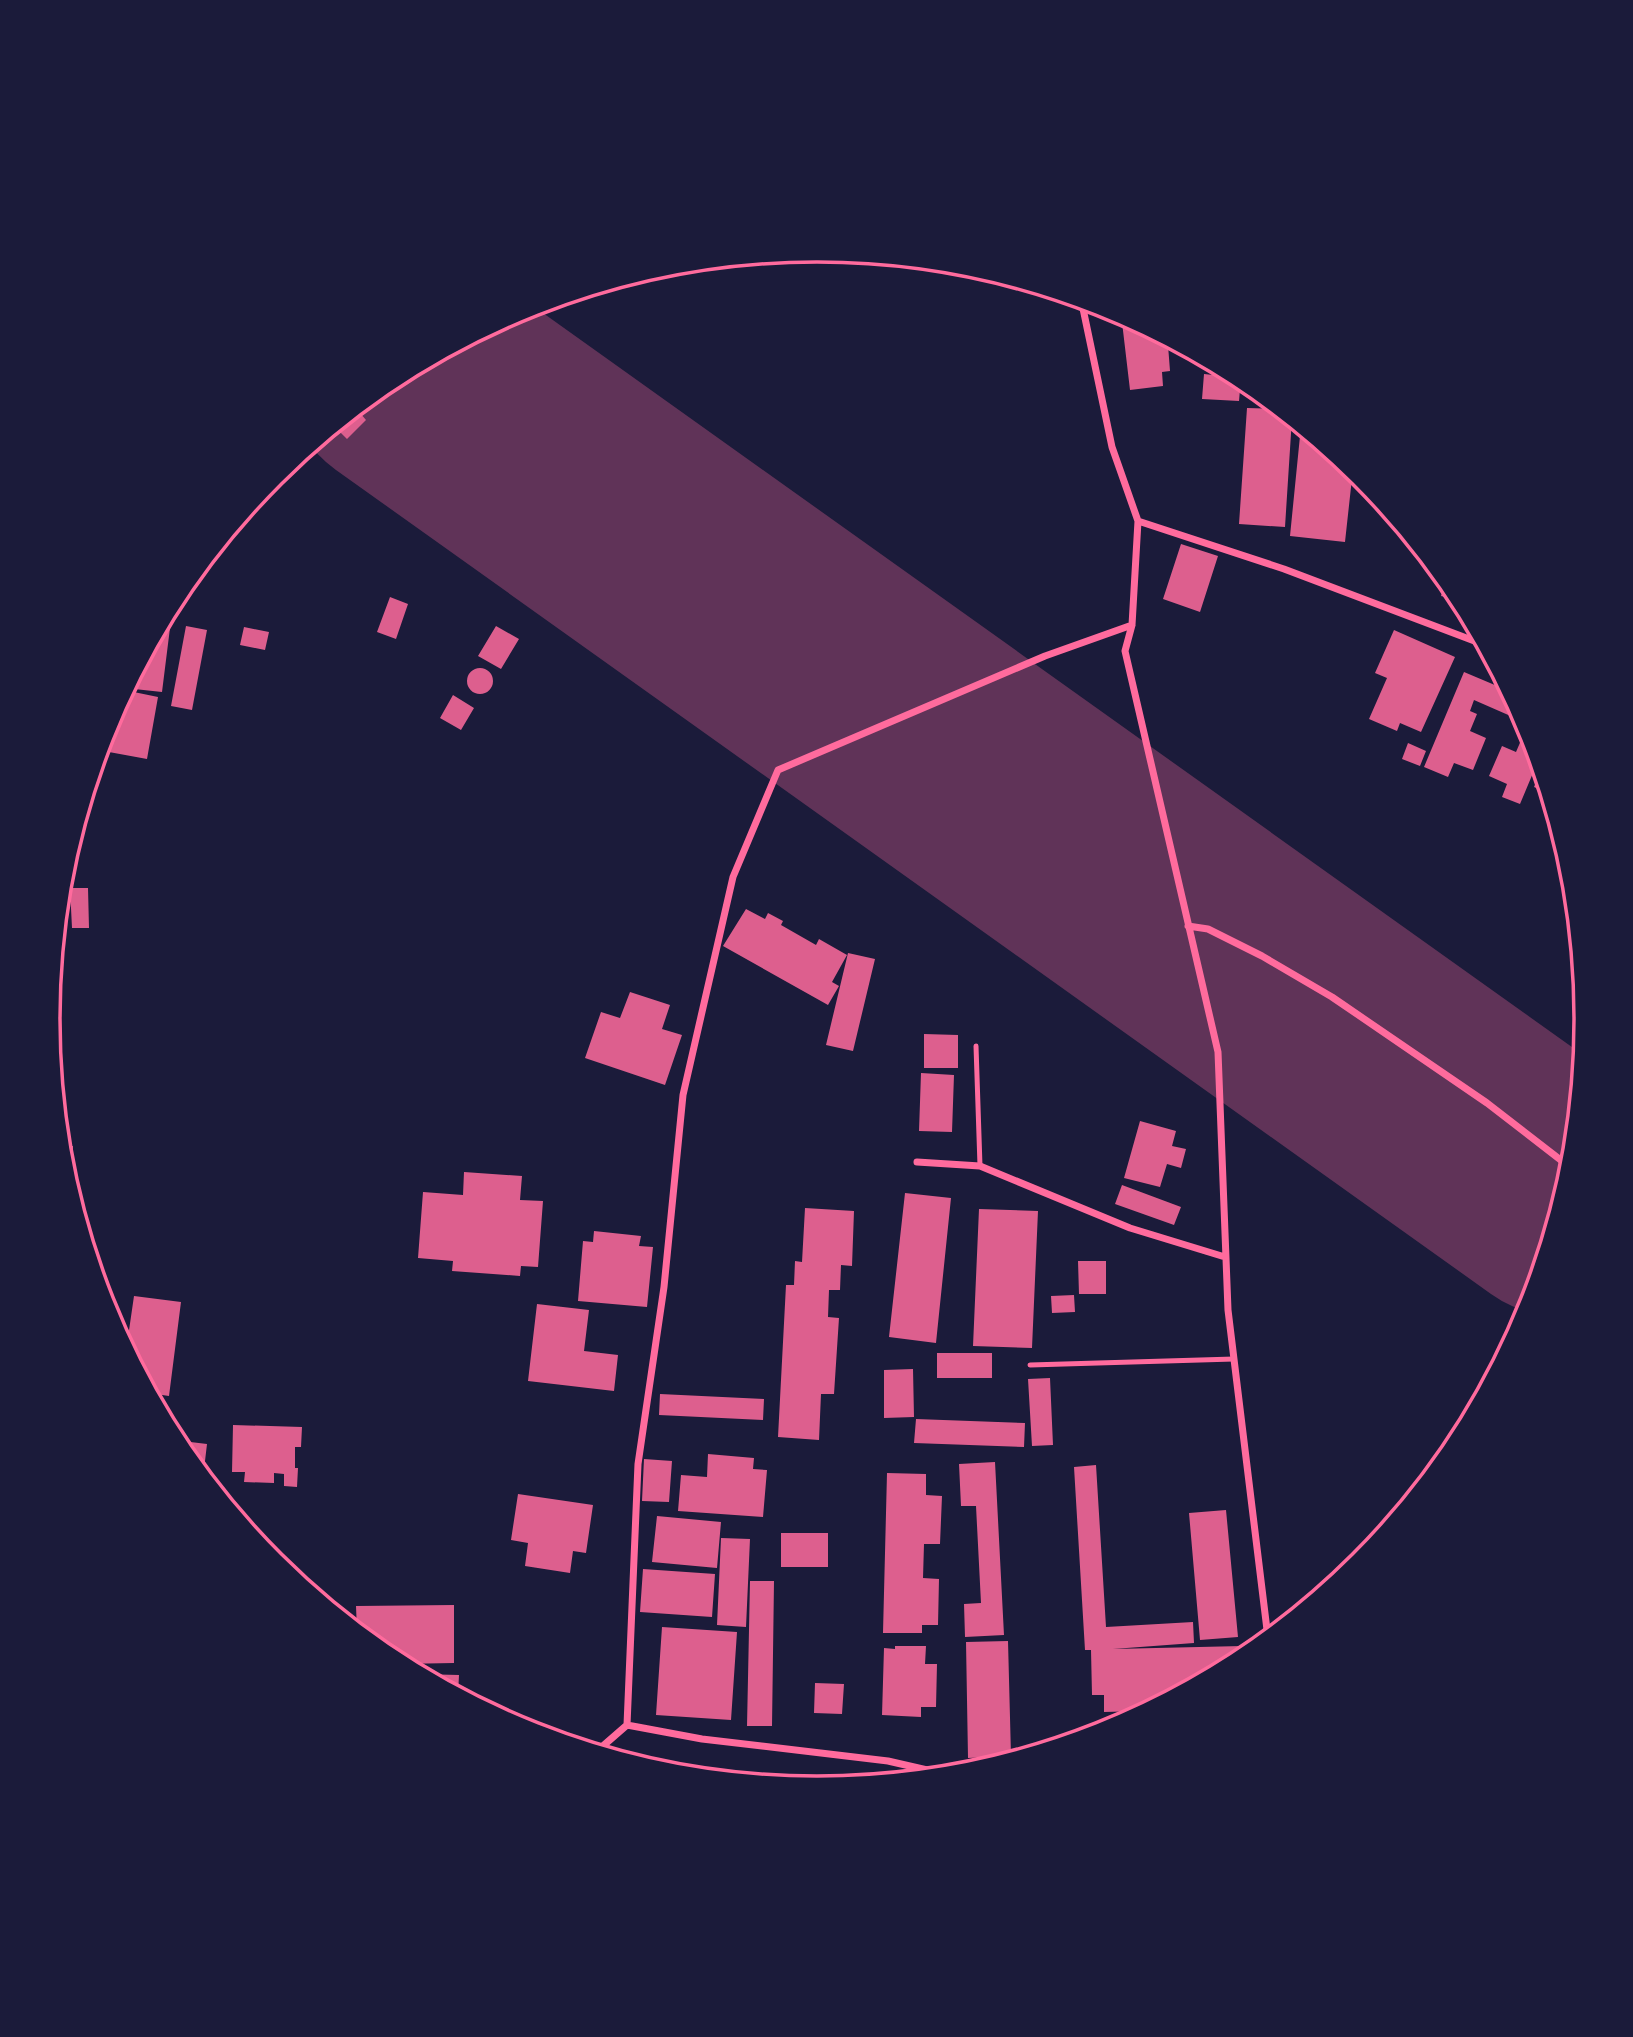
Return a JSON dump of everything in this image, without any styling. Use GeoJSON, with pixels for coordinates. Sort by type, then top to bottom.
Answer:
{"type":"FeatureCollection","features":[{"type":"Feature","properties":{"kind":"street"},"geometry":{"type":"LineString","coordinates":[[1083,311],[1112,447],[1138,522],[1132,625],[1125,651],[1218,1052],[1228,1310],[1267,1627]]}},
{"type":"Feature","properties":{"kind":"street"},"geometry":{"type":"LineString","coordinates":[[1138,522],[1284,569],[1472,640]]}},
{"type":"Feature","properties":{"kind":"street"},"geometry":{"type":"LineString","coordinates":[[605,1745],[627,1725],[638,1464],[664,1287],[683,1095],[733,877],[778,770],[1045,656],[1132,625]]}},
{"type":"Feature","properties":{"kind":"street"},"geometry":{"type":"LineString","coordinates":[[1188,926],[1208,929],[1332,998],[1487,1103],[1560,1160]]}},
{"type":"Feature","properties":{"kind":"street"},"geometry":{"type":"LineString","coordinates":[[917,1162],[981,1167],[1130,1228],[1225,1257]]}},
{"type":"Feature","properties":{"kind":"street"},"geometry":{"type":"LineString","coordinates":[[627,1725],[702,1739],[888,1761],[920,1768]]}},
{"type":"Feature","properties":{"kind":"lane"},"geometry":{"type":"LineString","coordinates":[[975,1046],[981,1167]]}},
{"type":"Feature","properties":{"kind":"lane"},"geometry":{"type":"LineString","coordinates":[[1030,1365],[1234,1359]]}},
{"type":"Feature","properties":{"kind":"building"},"geometry":{"type":"Polygon","coordinates":[[[1123,327],[1168,349],[1170,371],[1162,372],[1163,386],[1130,390],[1123,327]]]}},
{"type":"Feature","properties":{"kind":"building"},"geometry":{"type":"Polygon","coordinates":[[[1204,374],[1215,375],[1240,391],[1239,401],[1202,399],[1204,374]]]}},
{"type":"Feature","properties":{"kind":"building"},"geometry":{"type":"Polygon","coordinates":[[[1247,408],[1264,408],[1291,429],[1285,527],[1239,524],[1247,408]]]}},
{"type":"Feature","properties":{"kind":"building"},"geometry":{"type":"Polygon","coordinates":[[[361,414],[366,420],[347,439],[339,431],[361,414]]]}},
{"type":"Feature","properties":{"kind":"building"},"geometry":{"type":"Polygon","coordinates":[[[1300,436],[1352,483],[1345,542],[1290,536],[1300,436]]]}},
{"type":"Feature","properties":{"kind":"building"},"geometry":{"type":"Polygon","coordinates":[[[1181,544],[1218,556],[1200,612],[1163,599],[1181,544]]]}},
{"type":"Feature","properties":{"kind":"building"},"geometry":{"type":"Polygon","coordinates":[[[390,597],[408,604],[396,639],[377,632],[390,597]]]}},
{"type":"Feature","properties":{"kind":"building"},"geometry":{"type":"Polygon","coordinates":[[[170,625],[162,692],[136,689],[170,625]]]}},
{"type":"Feature","properties":{"kind":"building"},"geometry":{"type":"Polygon","coordinates":[[[186,626],[207,630],[192,710],[171,706],[186,626]]]}},
{"type":"Feature","properties":{"kind":"building"},"geometry":{"type":"Polygon","coordinates":[[[496,626],[519,639],[501,669],[478,656],[496,626]]]}},
{"type":"Feature","properties":{"kind":"building"},"geometry":{"type":"Polygon","coordinates":[[[244,627],[269,632],[265,650],[240,645],[244,627]]]}},
{"type":"Feature","properties":{"kind":"building"},"geometry":{"type":"Polygon","coordinates":[[[1394,630],[1455,657],[1421,732],[1400,723],[1397,731],[1369,719],[1387,678],[1375,673],[1394,630]]]}},
{"type":"Feature","properties":{"kind":"building"},"geometry":{"type":"Polygon","coordinates":[[[480,668],[489,672],[493,681],[489,690],[480,694],[471,690],[467,681],[471,672],[480,668]]]}},
{"type":"Feature","properties":{"kind":"building"},"geometry":{"type":"Polygon","coordinates":[[[1464,672],[1496,685],[1510,716],[1474,700],[1470,711],[1477,714],[1470,731],[1486,738],[1473,770],[1454,763],[1448,777],[1424,767],[1464,672]]]}},
{"type":"Feature","properties":{"kind":"building"},"geometry":{"type":"Polygon","coordinates":[[[134,692],[158,697],[147,759],[109,752],[134,692]]]}},
{"type":"Feature","properties":{"kind":"building"},"geometry":{"type":"Polygon","coordinates":[[[453,695],[474,708],[461,730],[440,718],[453,695]]]}},
{"type":"Feature","properties":{"kind":"building"},"geometry":{"type":"Polygon","coordinates":[[[1521,741],[1533,774],[1520,804],[1502,797],[1507,784],[1489,776],[1502,746],[1516,752],[1521,741]]]}},
{"type":"Feature","properties":{"kind":"building"},"geometry":{"type":"Polygon","coordinates":[[[1408,743],[1426,751],[1420,766],[1402,759],[1408,743]]]}},
{"type":"Feature","properties":{"kind":"building"},"geometry":{"type":"Polygon","coordinates":[[[71,888],[88,888],[89,928],[72,928],[71,888]]]}},
{"type":"Feature","properties":{"kind":"building"},"geometry":{"type":"Polygon","coordinates":[[[746,909],[765,919],[768,913],[783,921],[781,925],[816,945],[819,939],[847,955],[832,982],[839,986],[828,1005],[723,946],[746,909]]]}},
{"type":"Feature","properties":{"kind":"building"},"geometry":{"type":"Polygon","coordinates":[[[848,953],[875,959],[853,1051],[826,1045],[848,953]]]}},
{"type":"Feature","properties":{"kind":"building"},"geometry":{"type":"Polygon","coordinates":[[[630,992],[670,1005],[662,1029],[682,1035],[665,1085],[585,1058],[601,1012],[620,1018],[630,992]]]}},
{"type":"Feature","properties":{"kind":"building"},"geometry":{"type":"Polygon","coordinates":[[[924,1034],[958,1035],[958,1068],[924,1068],[924,1034]]]}},
{"type":"Feature","properties":{"kind":"building"},"geometry":{"type":"Polygon","coordinates":[[[921,1073],[954,1075],[952,1132],[919,1131],[921,1073]]]}},
{"type":"Feature","properties":{"kind":"building"},"geometry":{"type":"Polygon","coordinates":[[[1140,1121],[1176,1131],[1172,1146],[1186,1149],[1181,1168],[1167,1164],[1160,1187],[1124,1178],[1140,1121]]]}},
{"type":"Feature","properties":{"kind":"building"},"geometry":{"type":"Polygon","coordinates":[[[464,1172],[522,1176],[520,1200],[543,1201],[538,1267],[521,1266],[520,1276],[452,1271],[453,1261],[418,1258],[423,1192],[463,1195],[464,1172]]]}},
{"type":"Feature","properties":{"kind":"building"},"geometry":{"type":"Polygon","coordinates":[[[1122,1185],[1181,1207],[1174,1225],[1115,1204],[1122,1185]]]}},
{"type":"Feature","properties":{"kind":"building"},"geometry":{"type":"Polygon","coordinates":[[[905,1193],[951,1198],[936,1343],[889,1337],[905,1193]]]}},
{"type":"Feature","properties":{"kind":"building"},"geometry":{"type":"Polygon","coordinates":[[[805,1208],[854,1211],[852,1266],[841,1265],[840,1290],[829,1290],[828,1317],[839,1318],[834,1394],[821,1394],[819,1440],[778,1437],[786,1285],[794,1285],[795,1261],[802,1262],[805,1208]]]}},
{"type":"Feature","properties":{"kind":"building"},"geometry":{"type":"Polygon","coordinates":[[[979,1209],[1038,1211],[1032,1348],[973,1346],[979,1209]]]}},
{"type":"Feature","properties":{"kind":"building"},"geometry":{"type":"Polygon","coordinates":[[[594,1231],[641,1236],[639,1246],[653,1247],[647,1307],[578,1301],[583,1241],[593,1242],[594,1231]]]}},
{"type":"Feature","properties":{"kind":"building"},"geometry":{"type":"Polygon","coordinates":[[[1078,1261],[1106,1261],[1106,1294],[1079,1294],[1078,1261]]]}},
{"type":"Feature","properties":{"kind":"building"},"geometry":{"type":"Polygon","coordinates":[[[1074,1295],[1075,1312],[1052,1313],[1051,1296],[1074,1295]]]}},
{"type":"Feature","properties":{"kind":"building"},"geometry":{"type":"Polygon","coordinates":[[[134,1296],[181,1302],[169,1396],[160,1395],[129,1333],[134,1296]]]}},
{"type":"Feature","properties":{"kind":"building"},"geometry":{"type":"Polygon","coordinates":[[[537,1304],[589,1310],[584,1351],[618,1355],[614,1391],[528,1381],[537,1304]]]}},
{"type":"Feature","properties":{"kind":"building"},"geometry":{"type":"Polygon","coordinates":[[[937,1353],[992,1353],[992,1378],[937,1378],[937,1353]]]}},
{"type":"Feature","properties":{"kind":"building"},"geometry":{"type":"Polygon","coordinates":[[[913,1369],[914,1417],[884,1418],[884,1370],[913,1369]]]}},
{"type":"Feature","properties":{"kind":"building"},"geometry":{"type":"Polygon","coordinates":[[[1050,1378],[1053,1445],[1032,1446],[1028,1379],[1050,1378]]]}},
{"type":"Feature","properties":{"kind":"building"},"geometry":{"type":"Polygon","coordinates":[[[660,1394],[764,1399],[763,1420],[659,1415],[660,1394]]]}},
{"type":"Feature","properties":{"kind":"building"},"geometry":{"type":"Polygon","coordinates":[[[916,1419],[1025,1423],[1024,1447],[914,1443],[916,1419]]]}},
{"type":"Feature","properties":{"kind":"building"},"geometry":{"type":"Polygon","coordinates":[[[233,1425],[302,1427],[301,1447],[295,1447],[297,1487],[284,1486],[284,1474],[274,1473],[274,1483],[244,1482],[245,1472],[232,1472],[233,1425]]]}},
{"type":"Feature","properties":{"kind":"building"},"geometry":{"type":"Polygon","coordinates":[[[189,1442],[207,1444],[205,1463],[189,1442]]]}},
{"type":"Feature","properties":{"kind":"building"},"geometry":{"type":"Polygon","coordinates":[[[708,1454],[754,1458],[753,1469],[767,1470],[763,1517],[678,1511],[681,1475],[707,1477],[708,1454]]]}},
{"type":"Feature","properties":{"kind":"building"},"geometry":{"type":"Polygon","coordinates":[[[644,1459],[672,1461],[669,1502],[642,1501],[644,1459]]]}},
{"type":"Feature","properties":{"kind":"building"},"geometry":{"type":"Polygon","coordinates":[[[995,1462],[1004,1635],[965,1637],[964,1604],[981,1603],[976,1506],[961,1506],[959,1464],[995,1462]]]}},
{"type":"Feature","properties":{"kind":"building"},"geometry":{"type":"Polygon","coordinates":[[[1096,1465],[1106,1627],[1193,1622],[1194,1643],[1113,1649],[1240,1646],[1195,1674],[1120,1712],[1104,1712],[1104,1695],[1092,1695],[1091,1650],[1085,1650],[1074,1467],[1096,1465]]]}},
{"type":"Feature","properties":{"kind":"building"},"geometry":{"type":"Polygon","coordinates":[[[887,1473],[926,1474],[926,1495],[942,1496],[940,1544],[924,1544],[923,1578],[939,1579],[938,1625],[922,1625],[922,1633],[883,1633],[887,1473]]]}},
{"type":"Feature","properties":{"kind":"building"},"geometry":{"type":"Polygon","coordinates":[[[518,1494],[593,1505],[586,1553],[573,1551],[570,1573],[525,1566],[528,1543],[511,1540],[518,1494]]]}},
{"type":"Feature","properties":{"kind":"building"},"geometry":{"type":"Polygon","coordinates":[[[1226,1510],[1238,1637],[1200,1640],[1189,1513],[1226,1510]]]}},
{"type":"Feature","properties":{"kind":"building"},"geometry":{"type":"Polygon","coordinates":[[[657,1516],[721,1522],[717,1568],[652,1562],[657,1516]]]}},
{"type":"Feature","properties":{"kind":"building"},"geometry":{"type":"Polygon","coordinates":[[[781,1533],[828,1533],[828,1567],[781,1567],[781,1533]]]}},
{"type":"Feature","properties":{"kind":"building"},"geometry":{"type":"Polygon","coordinates":[[[721,1538],[750,1539],[746,1627],[717,1625],[721,1538]]]}},
{"type":"Feature","properties":{"kind":"building"},"geometry":{"type":"Polygon","coordinates":[[[643,1569],[715,1574],[712,1617],[640,1612],[643,1569]]]}},
{"type":"Feature","properties":{"kind":"building"},"geometry":{"type":"Polygon","coordinates":[[[750,1581],[774,1581],[772,1726],[747,1726],[750,1581]]]}},
{"type":"Feature","properties":{"kind":"building"},"geometry":{"type":"Polygon","coordinates":[[[454,1605],[454,1663],[421,1664],[357,1619],[356,1606],[454,1605]]]}},
{"type":"Feature","properties":{"kind":"building"},"geometry":{"type":"Polygon","coordinates":[[[662,1627],[737,1632],[731,1720],[656,1715],[662,1627]]]}},
{"type":"Feature","properties":{"kind":"building"},"geometry":{"type":"Polygon","coordinates":[[[1008,1641],[1011,1750],[968,1758],[966,1642],[1008,1641]]]}},
{"type":"Feature","properties":{"kind":"building"},"geometry":{"type":"Polygon","coordinates":[[[895,1646],[926,1646],[925,1664],[937,1664],[936,1707],[921,1707],[921,1717],[882,1715],[884,1648],[895,1649],[895,1646]]]}},
{"type":"Feature","properties":{"kind":"building"},"geometry":{"type":"Polygon","coordinates":[[[439,1674],[459,1675],[459,1685],[439,1674]]]}},
{"type":"Feature","properties":{"kind":"building"},"geometry":{"type":"Polygon","coordinates":[[[815,1683],[844,1684],[842,1714],[814,1713],[815,1683]]]}},
{"type":"Feature","properties":{"kind":"runway"},"geometry":{"type":"LineString","coordinates":[[417,376],[1554,1187]]}}]}
